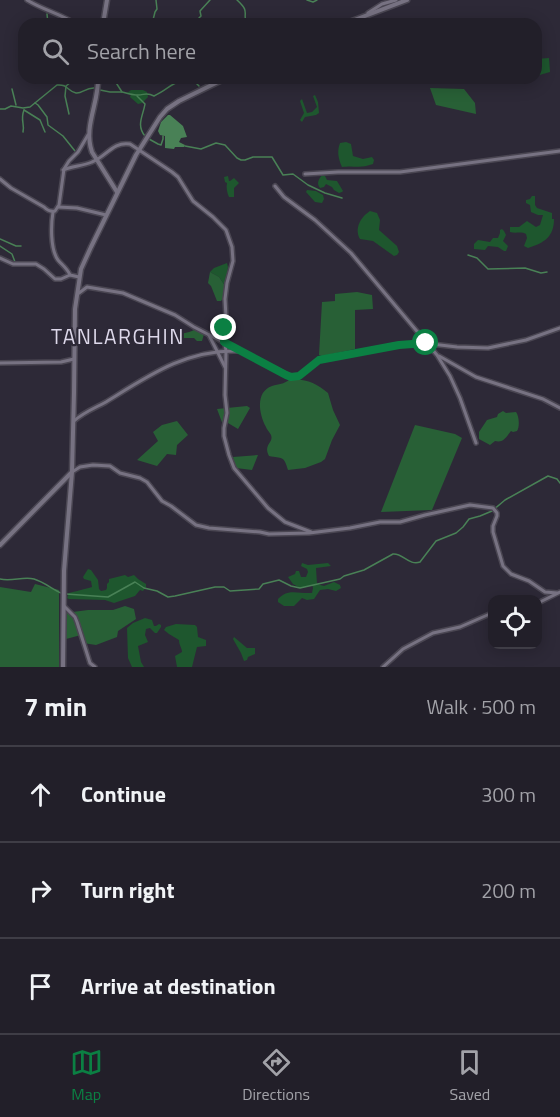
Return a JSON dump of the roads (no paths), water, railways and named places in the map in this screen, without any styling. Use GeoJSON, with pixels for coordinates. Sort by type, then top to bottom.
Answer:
{"type":"FeatureCollection","features":[{"type":"Feature","properties":{"kind":"street"},"geometry":{"type":"LineString","coordinates":[[27,0],[67,18]]}},
{"type":"Feature","properties":{"kind":"street"},"geometry":{"type":"LineString","coordinates":[[104,18],[107,0]]}},
{"type":"Feature","properties":{"kind":"street"},"geometry":{"type":"LineString","coordinates":[[365,16],[382,4],[396,0]]}},
{"type":"Feature","properties":{"kind":"street"},"geometry":{"type":"LineString","coordinates":[[360,18],[408,0]]}},
{"type":"Feature","properties":{"kind":"street"},"geometry":{"type":"LineString","coordinates":[[98,84],[90,130],[90,145],[117,193]]}},
{"type":"Feature","properties":{"kind":"street"},"geometry":{"type":"LineString","coordinates":[[63,667],[64,571],[72,472],[76,296],[79,277],[117,193],[139,150],[158,120],[167,109],[179,101],[214,84]]}},
{"type":"Feature","properties":{"kind":"street"},"geometry":{"type":"LineString","coordinates":[[70,275],[56,256],[51,232],[53,212],[58,207],[63,170],[78,152],[90,130]]}},
{"type":"Feature","properties":{"kind":"street"},"geometry":{"type":"LineString","coordinates":[[63,170],[92,162],[116,145],[122,143],[134,145],[172,172],[193,201],[226,230],[233,253],[225,299],[224,328],[227,413],[224,436],[228,455],[234,468],[276,516],[285,522],[314,533]]}},
{"type":"Feature","properties":{"kind":"street"},"geometry":{"type":"LineString","coordinates":[[305,174],[400,172],[560,151]]}},
{"type":"Feature","properties":{"kind":"street"},"geometry":{"type":"LineString","coordinates":[[0,179],[11,188],[53,212]]}},
{"type":"Feature","properties":{"kind":"street"},"geometry":{"type":"LineString","coordinates":[[274,186],[351,253],[437,355],[450,376],[476,443]]}},
{"type":"Feature","properties":{"kind":"street"},"geometry":{"type":"LineString","coordinates":[[58,207],[77,208],[106,215]]}},
{"type":"Feature","properties":{"kind":"street"},"geometry":{"type":"LineString","coordinates":[[0,258],[13,264],[36,264],[55,279],[70,275],[79,277]]}},
{"type":"Feature","properties":{"kind":"street"},"geometry":{"type":"LineString","coordinates":[[76,296],[87,287],[123,293],[175,315],[286,375],[296,377],[319,360],[399,345],[426,343],[488,348],[536,338],[560,328]]}},
{"type":"Feature","properties":{"kind":"street"},"geometry":{"type":"LineString","coordinates":[[208,334],[226,371]]}},
{"type":"Feature","properties":{"kind":"street"},"geometry":{"type":"LineString","coordinates":[[73,421],[175,362],[217,352],[240,351]]}},
{"type":"Feature","properties":{"kind":"street"},"geometry":{"type":"LineString","coordinates":[[437,355],[476,377],[543,399],[560,408]]}},
{"type":"Feature","properties":{"kind":"street"},"geometry":{"type":"LineString","coordinates":[[0,363],[61,362],[75,359]]}},
{"type":"Feature","properties":{"kind":"street"},"geometry":{"type":"LineString","coordinates":[[0,545],[72,472],[80,467],[110,466],[120,473],[147,482],[162,501],[200,527],[277,534],[314,533],[380,522],[400,522],[470,506],[493,508],[497,516],[493,532],[503,566],[511,574],[529,581],[545,592],[558,592]]}},
{"type":"Feature","properties":{"kind":"street"},"geometry":{"type":"LineString","coordinates":[[542,600],[558,592]]}},
{"type":"Feature","properties":{"kind":"street"},"geometry":{"type":"LineString","coordinates":[[63,606],[75,617],[90,663],[95,667]]}},
{"type":"Feature","properties":{"kind":"street"},"geometry":{"type":"LineString","coordinates":[[384,667],[403,650],[433,633],[460,627],[488,615]]}},
{"type":"Feature","properties":{"kind":"waterway"},"geometry":{"type":"LineString","coordinates":[[154,18],[157,9],[156,0]]}},
{"type":"Feature","properties":{"kind":"waterway"},"geometry":{"type":"LineString","coordinates":[[199,18],[200,11],[210,0]]}},
{"type":"Feature","properties":{"kind":"waterway"},"geometry":{"type":"LineString","coordinates":[[237,0],[245,9],[246,18]]}},
{"type":"Feature","properties":{"kind":"waterway"},"geometry":{"type":"LineString","coordinates":[[307,0],[313,2],[317,0]]}},
{"type":"Feature","properties":{"kind":"waterway"},"geometry":{"type":"LineString","coordinates":[[47,14],[47,18]]}},
{"type":"Feature","properties":{"kind":"waterway"},"geometry":{"type":"LineString","coordinates":[[68,84],[66,86],[65,96],[69,114]]}},
{"type":"Feature","properties":{"kind":"waterway"},"geometry":{"type":"LineString","coordinates":[[117,84],[122,92],[154,96],[174,84]]}},
{"type":"Feature","properties":{"kind":"waterway"},"geometry":{"type":"LineString","coordinates":[[0,109],[11,106],[30,107],[57,85],[76,93],[95,88]]}},
{"type":"Feature","properties":{"kind":"waterway"},"geometry":{"type":"LineString","coordinates":[[12,89],[16,105]]}},
{"type":"Feature","properties":{"kind":"waterway"},"geometry":{"type":"LineString","coordinates":[[100,90],[122,92]]}},
{"type":"Feature","properties":{"kind":"waterway"},"geometry":{"type":"LineString","coordinates":[[137,96],[145,104],[141,120],[141,128],[145,136]]}},
{"type":"Feature","properties":{"kind":"waterway"},"geometry":{"type":"LineString","coordinates":[[35,103],[47,117],[48,125],[63,136],[75,151]]}},
{"type":"Feature","properties":{"kind":"waterway"},"geometry":{"type":"LineString","coordinates":[[24,110],[40,120],[45,132]]}},
{"type":"Feature","properties":{"kind":"waterway"},"geometry":{"type":"LineString","coordinates":[[23,132],[24,110]]}},
{"type":"Feature","properties":{"kind":"waterway"},"geometry":{"type":"LineString","coordinates":[[149,139],[161,145],[163,136]]}},
{"type":"Feature","properties":{"kind":"waterway"},"geometry":{"type":"LineString","coordinates":[[185,146],[201,149],[216,143],[225,145],[241,160],[253,157],[272,157],[283,175],[293,174],[308,185],[342,198]]}},
{"type":"Feature","properties":{"kind":"waterway"},"geometry":{"type":"LineString","coordinates":[[0,239],[21,246]]}},
{"type":"Feature","properties":{"kind":"waterway"},"geometry":{"type":"LineString","coordinates":[[0,246],[12,254],[15,262]]}},
{"type":"Feature","properties":{"kind":"waterway"},"geometry":{"type":"LineString","coordinates":[[468,255],[477,258],[488,269],[525,268],[541,273],[547,272]]}},
{"type":"Feature","properties":{"kind":"waterway"},"geometry":{"type":"LineString","coordinates":[[66,594],[108,597],[135,582],[168,597],[215,587],[224,587],[230,591],[259,589],[263,584],[279,580],[300,588],[340,579],[364,570],[393,554],[416,563],[420,562],[436,541],[456,533],[469,519],[492,511],[505,500],[548,476],[557,479],[560,483]]}},
{"type":"Feature","properties":{"kind":"waterway"},"geometry":{"type":"LineString","coordinates":[[0,579],[34,579],[61,593]]}},
{"type":"Feature","properties":{"kind":"district","name":"TANLARGHIN"},"geometry":{"type":"Point","coordinates":[118,337]}}]}
